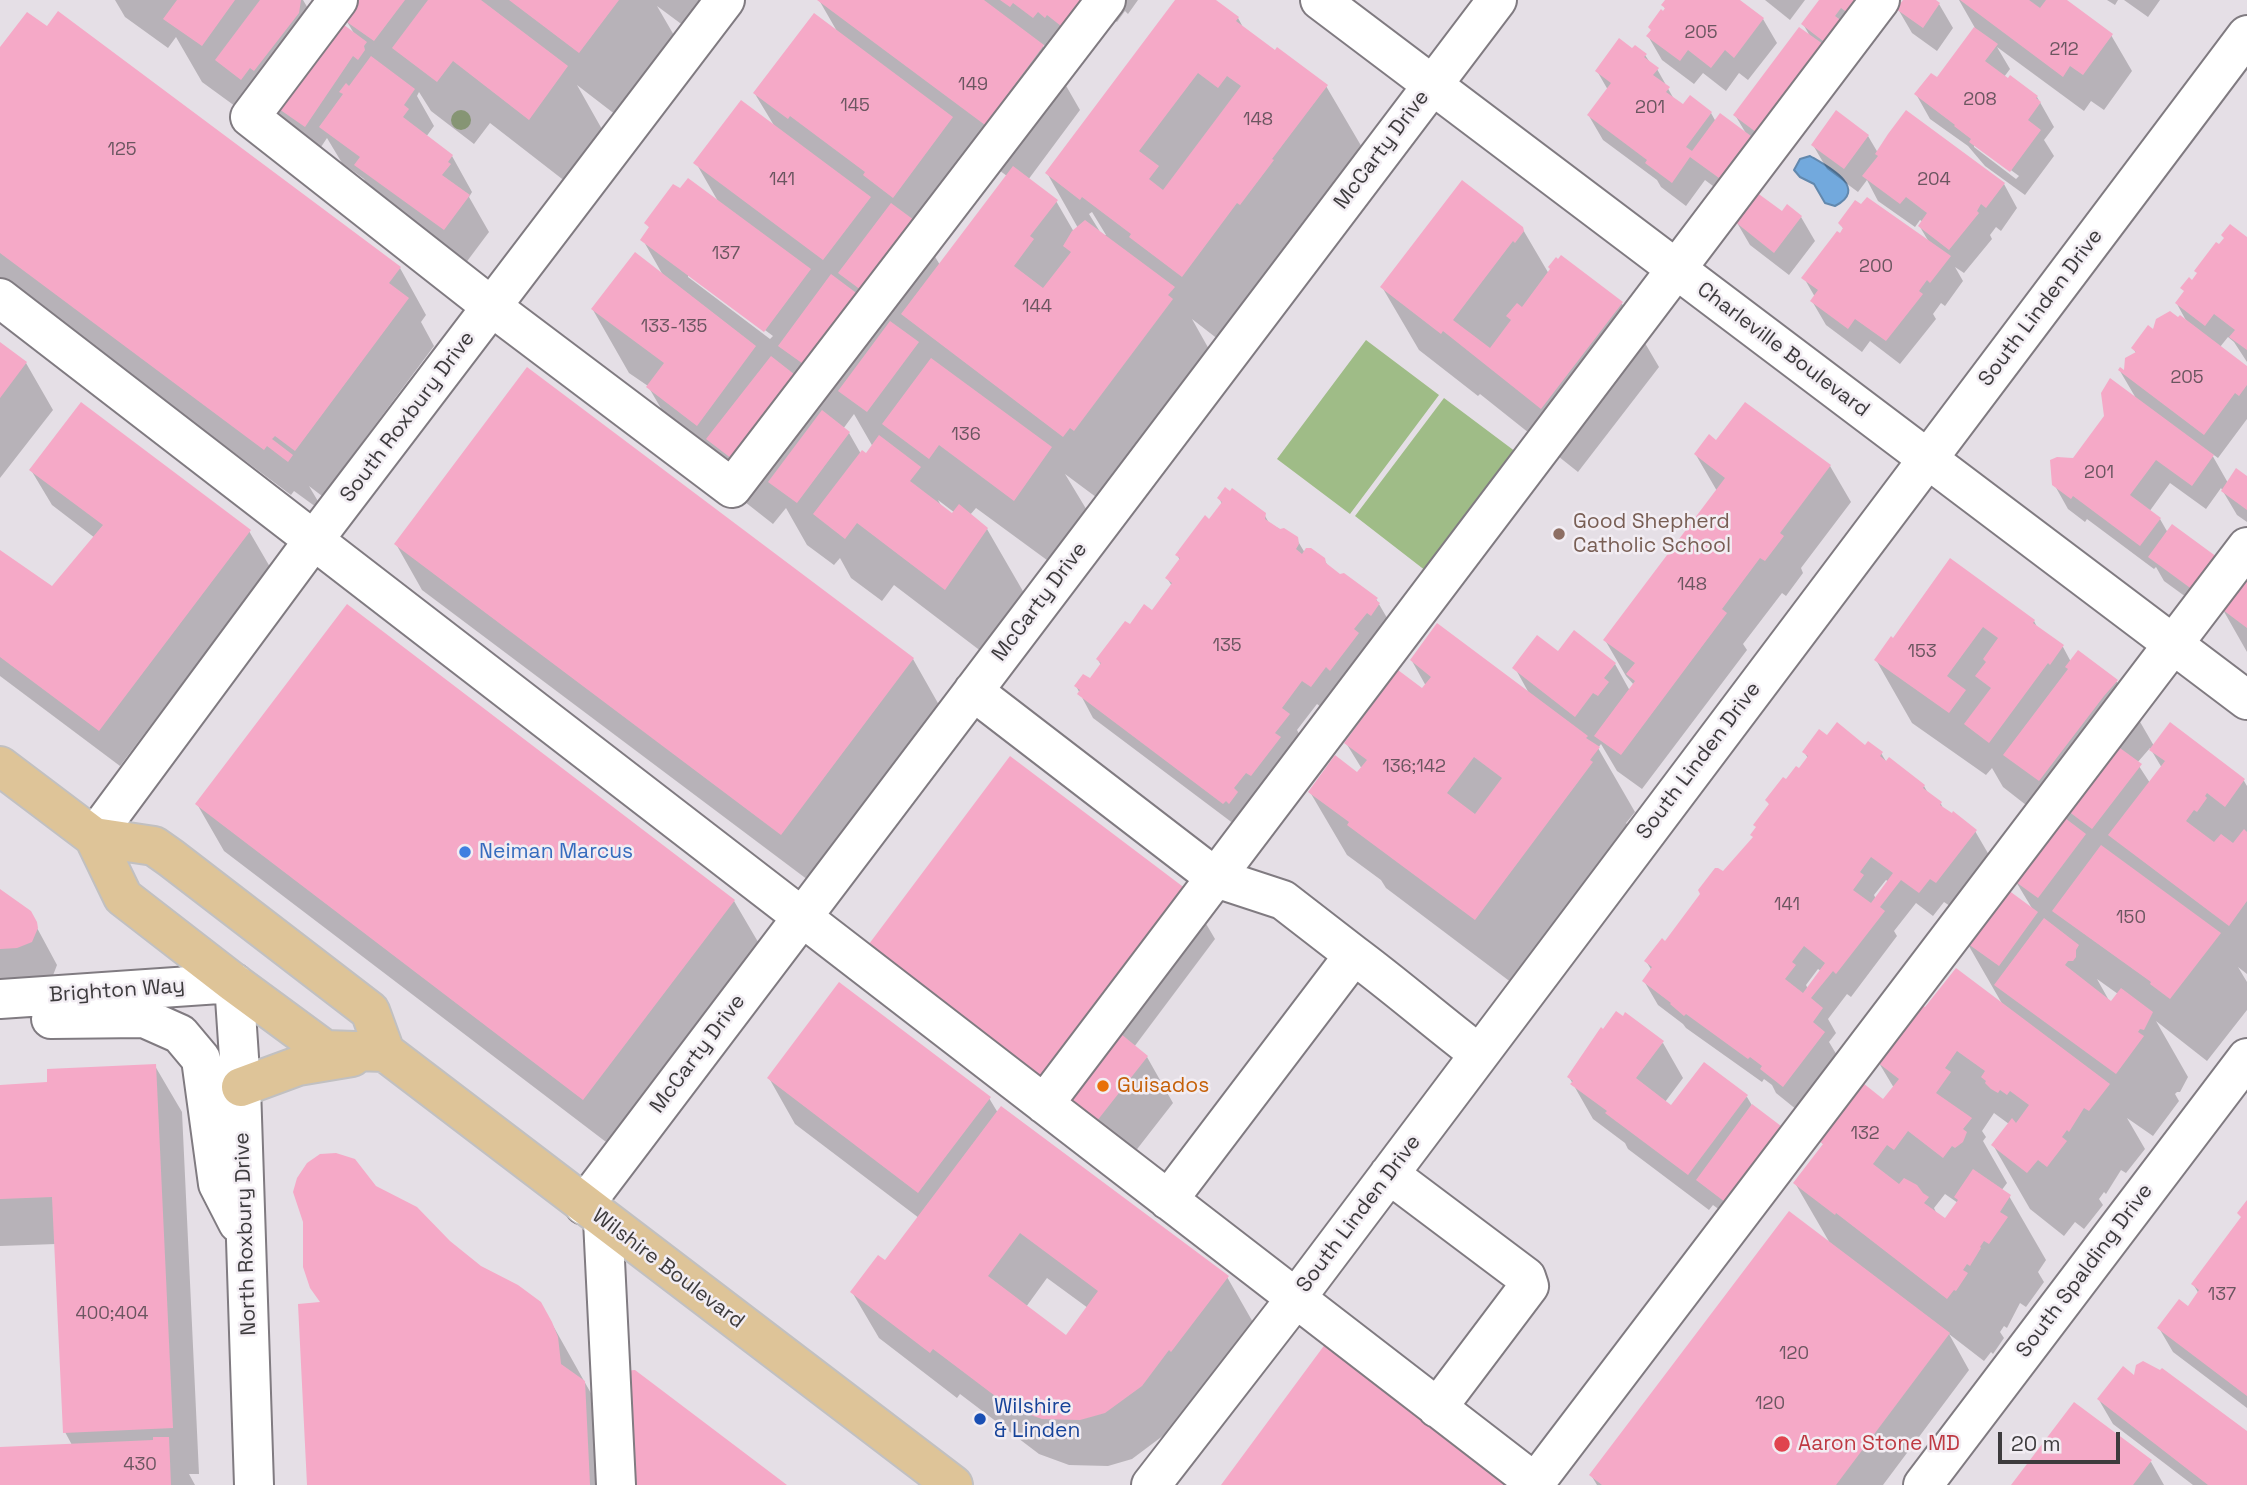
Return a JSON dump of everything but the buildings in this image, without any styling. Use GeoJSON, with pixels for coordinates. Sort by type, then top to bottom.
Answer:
{"type":"FeatureCollection","features":[{"type":"Feature","properties":{"kind":"main road"},"geometry":{"type":"LineString","coordinates":[[0,766],[94,837],[123,897],[234,983],[325,1050],[385,1052]]}},
{"type":"Feature","properties":{"kind":"main road"},"geometry":{"type":"LineString","coordinates":[[94,837],[153,846],[171,858],[370,1011],[385,1052]]}},
{"type":"Feature","properties":{"kind":"main road"},"geometry":{"type":"LineString","coordinates":[[242,1087],[298,1066],[385,1052]]}},
{"type":"Feature","properties":{"kind":"main road","name":"Wilshire Boulevard"},"geometry":{"type":"LineString","coordinates":[[385,1052],[953,1485]]}},
{"type":"Feature","properties":{"kind":"street"},"geometry":{"type":"LineString","coordinates":[[338,0],[250,117],[492,307],[732,488],[1105,0]]}},
{"type":"Feature","properties":{"kind":"street","name":"South Roxbury Drive"},"geometry":{"type":"LineString","coordinates":[[94,837],[313,541],[725,0]]}},
{"type":"Feature","properties":{"kind":"street","name":"Charleville Boulevard"},"geometry":{"type":"LineString","coordinates":[[1320,0],[2247,700]]}},
{"type":"Feature","properties":{"kind":"street","name":"McCarty Drive"},"geometry":{"type":"LineString","coordinates":[[593,1213],[802,917],[1497,0]]}},
{"type":"Feature","properties":{"kind":"street"},"geometry":{"type":"LineString","coordinates":[[1044,1104],[1880,0]]}},
{"type":"Feature","properties":{"kind":"street","name":"South Linden Drive"},"geometry":{"type":"LineString","coordinates":[[1151,1485],[1296,1298],[2247,35]]}},
{"type":"Feature","properties":{"kind":"street"},"geometry":{"type":"LineString","coordinates":[[0,299],[1536,1484],[2247,547]]}},
{"type":"Feature","properties":{"kind":"street"},"geometry":{"type":"LineString","coordinates":[[973,691],[1216,878],[1283,900],[1406,993],[1437,1022],[1479,1054]]}},
{"type":"Feature","properties":{"kind":"street"},"geometry":{"type":"LineString","coordinates":[[1168,1200],[1354,956]]}},
{"type":"Feature","properties":{"kind":"street","name":"Brighton Way"},"geometry":{"type":"LineString","coordinates":[[0,999],[234,983]]}},
{"type":"Feature","properties":{"kind":"street","name":"North Roxbury Drive"},"geometry":{"type":"LineString","coordinates":[[234,983],[242,1087],[254,1485]]}},
{"type":"Feature","properties":{"kind":"street"},"geometry":{"type":"LineString","coordinates":[[0,1020],[144,1018],[180,1034],[201,1059],[218,1184],[246,1238]]}},
{"type":"Feature","properties":{"kind":"street","name":"South Spalding Drive"},"geometry":{"type":"LineString","coordinates":[[1923,1485],[2247,1058]]}},
{"type":"Feature","properties":{"kind":"street"},"geometry":{"type":"LineString","coordinates":[[1389,1174],[1526,1277],[1529,1286],[1437,1408]]}},
{"type":"Feature","properties":{"kind":"street"},"geometry":{"type":"LineString","coordinates":[[593,1213],[616,1485]]}},
{"type":"Feature","properties":{"kind":"green space"},"geometry":{"type":"Polygon","coordinates":[[[1366,340],[1439,395],[1350,514],[1277,459],[1366,340]]]}},
{"type":"Feature","properties":{"kind":"green space"},"geometry":{"type":"Polygon","coordinates":[[[1444,398],[1516,452],[1426,571],[1355,516],[1444,398]]]}},
{"type":"Feature","properties":{"kind":"water"},"geometry":{"type":"Polygon","coordinates":[[[1810,156],[1835,171],[1847,185],[1845,199],[1835,206],[1825,203],[1814,184],[1800,177],[1794,170],[1800,159],[1810,156]]]}},
{"type":"Feature","properties":{"kind":"place","name":"Good Shepherd Catholic School"},"geometry":{"type":"Point","coordinates":[1559,534]}},
{"type":"Feature","properties":{"kind":"place","name":"Neiman Marcus"},"geometry":{"type":"Point","coordinates":[465,852]}},
{"type":"Feature","properties":{"kind":"place","name":"Guisados"},"geometry":{"type":"Point","coordinates":[1103,1086]}},
{"type":"Feature","properties":{"kind":"place","name":"Wilshire & Linden"},"geometry":{"type":"Point","coordinates":[980,1419]}},
{"type":"Feature","properties":{"kind":"place","name":"Aaron Stone MD"},"geometry":{"type":"Point","coordinates":[1782,1444]}}]}
